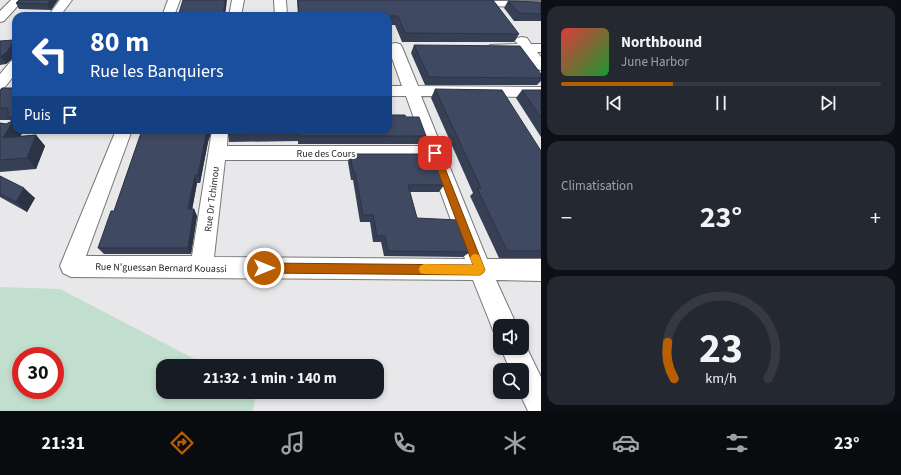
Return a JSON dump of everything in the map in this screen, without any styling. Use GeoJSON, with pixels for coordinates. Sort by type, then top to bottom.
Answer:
{"type":"FeatureCollection","features":[{"type":"Feature","properties":{"kind":"street"},"geometry":{"type":"LineString","coordinates":[[0,18],[17,0]]}},
{"type":"Feature","properties":{"kind":"street"},"geometry":{"type":"LineString","coordinates":[[57,12],[66,0]]}},
{"type":"Feature","properties":{"kind":"street"},"geometry":{"type":"LineString","coordinates":[[170,12],[174,0]]}},
{"type":"Feature","properties":{"kind":"street"},"geometry":{"type":"LineString","coordinates":[[236,12],[238,0]]}},
{"type":"Feature","properties":{"kind":"street"},"geometry":{"type":"LineString","coordinates":[[280,0],[281,12]]}},
{"type":"Feature","properties":{"kind":"street"},"geometry":{"type":"LineString","coordinates":[[453,4],[491,2],[541,4]]}},
{"type":"Feature","properties":{"kind":"street"},"geometry":{"type":"LineString","coordinates":[[491,2],[501,15]]}},
{"type":"Feature","properties":{"kind":"street"},"geometry":{"type":"LineString","coordinates":[[514,32],[534,48],[541,66]]}},
{"type":"Feature","properties":{"kind":"street"},"geometry":{"type":"LineString","coordinates":[[398,47],[435,153],[480,270],[501,319]]}},
{"type":"Feature","properties":{"kind":"street"},"geometry":{"type":"LineString","coordinates":[[481,48],[534,48]]}},
{"type":"Feature","properties":{"kind":"street"},"geometry":{"type":"LineString","coordinates":[[0,84],[12,69]]}},
{"type":"Feature","properties":{"kind":"street"},"geometry":{"type":"LineString","coordinates":[[392,91],[413,91],[506,99],[541,92]]}},
{"type":"Feature","properties":{"kind":"street","name":"Rue N'guessan Bernard Kouassi"},"geometry":{"type":"LineString","coordinates":[[122,134],[71,266],[541,270]]}},
{"type":"Feature","properties":{"kind":"street","name":"Rue Dr Tchimou"},"geometry":{"type":"LineString","coordinates":[[202,267],[219,134]]}},
{"type":"Feature","properties":{"kind":"street","name":"Rue des Cours"},"geometry":{"type":"LineString","coordinates":[[216,153],[435,153]]}},
{"type":"Feature","properties":{"kind":"street"},"geometry":{"type":"LineString","coordinates":[[517,355],[541,409]]}},
{"type":"Feature","properties":{"kind":"green space"},"geometry":{"type":"Polygon","coordinates":[[[0,287],[60,289],[195,359],[156,359],[156,399],[255,399],[253,411],[0,411],[0,287]]]}},
{"type":"Feature","properties":{"kind":"building"},"geometry":{"type":"Polygon","coordinates":[[[19,0],[51,0],[47,4],[16,3],[19,0]]]}},
{"type":"Feature","properties":{"kind":"building"},"geometry":{"type":"Polygon","coordinates":[[[183,0],[225,0],[224,12],[179,12],[183,0]]]}},
{"type":"Feature","properties":{"kind":"building"},"geometry":{"type":"Polygon","coordinates":[[[298,0],[493,0],[519,34],[405,33],[398,16],[392,16],[392,12],[299,12],[298,0]]]}},
{"type":"Feature","properties":{"kind":"building"},"geometry":{"type":"Polygon","coordinates":[[[508,1],[541,2],[541,14],[519,13],[508,1]]]}},
{"type":"Feature","properties":{"kind":"building"},"geometry":{"type":"Polygon","coordinates":[[[12,40],[12,43],[7,52],[0,57],[0,41],[12,40]]]}},
{"type":"Feature","properties":{"kind":"building"},"geometry":{"type":"Polygon","coordinates":[[[414,45],[520,46],[541,74],[541,78],[429,77],[414,45]]]}},
{"type":"Feature","properties":{"kind":"building"},"geometry":{"type":"Polygon","coordinates":[[[2,88],[12,88],[12,118],[8,117],[7,108],[0,108],[0,91],[2,88]]]}},
{"type":"Feature","properties":{"kind":"building"},"geometry":{"type":"Polygon","coordinates":[[[435,89],[502,90],[541,151],[541,251],[507,251],[477,188],[481,188],[435,89]]]}},
{"type":"Feature","properties":{"kind":"building"},"geometry":{"type":"Polygon","coordinates":[[[522,90],[541,90],[541,118],[522,90]]]}},
{"type":"Feature","properties":{"kind":"building"},"geometry":{"type":"Polygon","coordinates":[[[392,115],[405,115],[406,117],[419,117],[426,136],[299,136],[299,134],[392,134],[392,115]]]}},
{"type":"Feature","properties":{"kind":"building"},"geometry":{"type":"Polygon","coordinates":[[[12,121],[3,138],[36,135],[27,158],[0,160],[0,123],[6,124],[12,121]]]}},
{"type":"Feature","properties":{"kind":"building"},"geometry":{"type":"Polygon","coordinates":[[[141,134],[206,134],[198,175],[195,175],[188,209],[194,209],[188,248],[98,248],[111,211],[114,211],[141,134]]]}},
{"type":"Feature","properties":{"kind":"building"},"geometry":{"type":"Polygon","coordinates":[[[350,154],[432,154],[444,185],[408,185],[417,218],[458,220],[470,252],[388,251],[385,236],[377,236],[373,215],[363,215],[350,154]]]}},
{"type":"Feature","properties":{"kind":"building"},"geometry":{"type":"Polygon","coordinates":[[[0,176],[24,188],[16,202],[0,194],[0,176]]]}},
{"type":"Feature","properties":{"kind":"slow traffic"},"geometry":{"type":"LineString","coordinates":[[424,269],[480,270],[475,258]]}},
{"type":"Feature","properties":{"kind":"route"},"geometry":{"type":"LineString","coordinates":[[264,268],[480,270],[435,153]]}}]}
